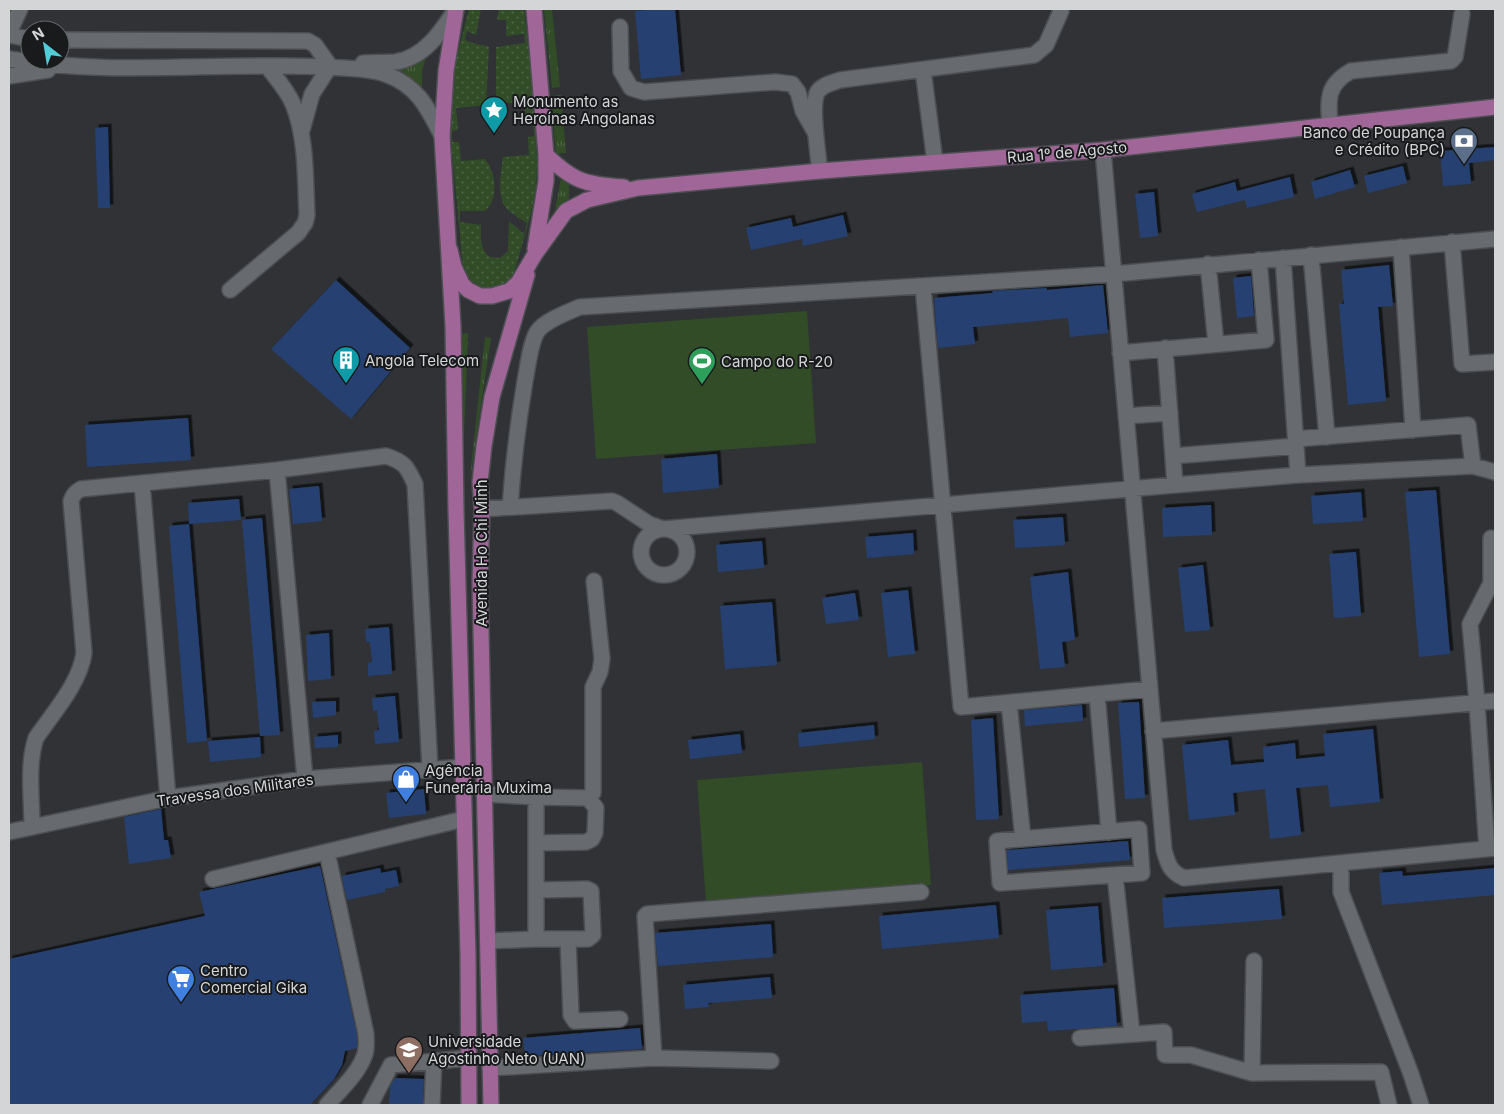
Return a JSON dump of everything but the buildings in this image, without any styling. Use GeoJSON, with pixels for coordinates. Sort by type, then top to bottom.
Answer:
{"type":"FeatureCollection","features":[{"type":"Feature","properties":{"kind":"main road","name":"Avenida Ho Chi Minh"},"geometry":{"type":"LineString","coordinates":[[456,9],[446,71],[442,136],[453,326],[470,1058],[469,1105]]}},
{"type":"Feature","properties":{"kind":"main road","name":"Avenida Ho Chi Minh"},"geometry":{"type":"LineString","coordinates":[[491,1105],[480,582],[481,473],[492,397],[535,254],[543,204],[546,156],[534,9]]}},
{"type":"Feature","properties":{"kind":"main road","name":"Rua 1º de Agosto"},"geometry":{"type":"LineString","coordinates":[[638,188],[820,171],[1103,150],[1495,107]]}},
{"type":"Feature","properties":{"kind":"main road"},"geometry":{"type":"LineString","coordinates":[[546,156],[560,168],[582,182],[638,188]]}},
{"type":"Feature","properties":{"kind":"main road"},"geometry":{"type":"LineString","coordinates":[[450,250],[454,268],[462,284],[468,290],[480,296],[502,294],[518,283],[535,254],[566,211],[588,200],[638,188]]}},
{"type":"Feature","properties":{"kind":"street"},"geometry":{"type":"LineString","coordinates":[[9,34],[20,9]]}},
{"type":"Feature","properties":{"kind":"street"},"geometry":{"type":"LineString","coordinates":[[9,59],[72,67],[123,68],[330,66],[366,62],[398,62],[415,55],[429,44],[442,32],[456,9]]}},
{"type":"Feature","properties":{"kind":"street"},"geometry":{"type":"LineString","coordinates":[[820,171],[815,114],[817,94],[824,86],[840,80],[1034,55],[1046,45],[1061,12],[1060,9]]}},
{"type":"Feature","properties":{"kind":"street"},"geometry":{"type":"LineString","coordinates":[[1330,125],[1328,100],[1333,87],[1345,74],[1352,71],[1451,61],[1455,56],[1462,14]]}},
{"type":"Feature","properties":{"kind":"street"},"geometry":{"type":"LineString","coordinates":[[620,26],[621,71],[631,88],[644,92],[775,82],[792,84],[798,92],[803,112],[816,135]]}},
{"type":"Feature","properties":{"kind":"street"},"geometry":{"type":"LineString","coordinates":[[70,40],[308,41],[315,45],[330,66],[384,73],[403,83],[420,97],[442,136]]}},
{"type":"Feature","properties":{"kind":"street"},"geometry":{"type":"LineString","coordinates":[[230,290],[298,233],[305,223],[307,216],[302,130],[293,103],[266,66]]}},
{"type":"Feature","properties":{"kind":"street"},"geometry":{"type":"LineString","coordinates":[[302,130],[312,94],[330,66]]}},
{"type":"Feature","properties":{"kind":"street"},"geometry":{"type":"LineString","coordinates":[[9,76],[72,67]]}},
{"type":"Feature","properties":{"kind":"street"},"geometry":{"type":"LineString","coordinates":[[923,70],[935,162]]}},
{"type":"Feature","properties":{"kind":"street"},"geometry":{"type":"LineString","coordinates":[[1103,150],[1164,850],[1167,863],[1173,873],[1184,878],[1491,849],[1470,624],[1491,583],[1491,538]]}},
{"type":"Feature","properties":{"kind":"street"},"geometry":{"type":"LineString","coordinates":[[510,507],[514,453],[530,355],[538,331],[559,315],[580,307],[1114,274],[1495,239]]}},
{"type":"Feature","properties":{"kind":"street"},"geometry":{"type":"LineString","coordinates":[[1452,242],[1462,364],[1495,362]]}},
{"type":"Feature","properties":{"kind":"street"},"geometry":{"type":"LineString","coordinates":[[1400,248],[1413,430]]}},
{"type":"Feature","properties":{"kind":"street"},"geometry":{"type":"LineString","coordinates":[[1311,255],[1327,437]]}},
{"type":"Feature","properties":{"kind":"street"},"geometry":{"type":"LineString","coordinates":[[1283,258],[1298,475]]}},
{"type":"Feature","properties":{"kind":"street"},"geometry":{"type":"LineString","coordinates":[[1120,353],[1266,340],[1259,260]]}},
{"type":"Feature","properties":{"kind":"street"},"geometry":{"type":"LineString","coordinates":[[1208,264],[1216,344]]}},
{"type":"Feature","properties":{"kind":"street"},"geometry":{"type":"LineString","coordinates":[[923,286],[961,708],[1149,689]]}},
{"type":"Feature","properties":{"kind":"street"},"geometry":{"type":"LineString","coordinates":[[1165,348],[1175,485]]}},
{"type":"Feature","properties":{"kind":"street"},"geometry":{"type":"LineString","coordinates":[[1126,416],[1170,413]]}},
{"type":"Feature","properties":{"kind":"street"},"geometry":{"type":"LineString","coordinates":[[1173,456],[1296,443],[1327,437],[1468,425],[1473,466]]}},
{"type":"Feature","properties":{"kind":"street"},"geometry":{"type":"LineString","coordinates":[[32,827],[33,746],[36,738],[77,678],[84,653],[72,511],[72,496],[81,489],[277,470],[386,456],[399,460],[412,476],[415,484],[430,769]]}},
{"type":"Feature","properties":{"kind":"street"},"geometry":{"type":"LineString","coordinates":[[482,508],[612,502],[649,524],[663,529],[1298,475],[1473,466],[1495,472]]}},
{"type":"Feature","properties":{"kind":"street"},"geometry":{"type":"LineString","coordinates":[[277,470],[305,779]]}},
{"type":"Feature","properties":{"kind":"street"},"geometry":{"type":"LineString","coordinates":[[142,483],[168,798]]}},
{"type":"Feature","properties":{"kind":"street"},"geometry":{"type":"LineString","coordinates":[[588,798],[593,792],[593,687],[600,672],[602,659],[594,581]]}},
{"type":"Feature","properties":{"kind":"street"},"geometry":{"type":"LineString","coordinates":[[1096,694],[1109,832]]}},
{"type":"Feature","properties":{"kind":"street"},"geometry":{"type":"LineString","coordinates":[[1153,731],[1495,701]]}},
{"type":"Feature","properties":{"kind":"street"},"geometry":{"type":"LineString","coordinates":[[1009,703],[1022,839]]}},
{"type":"Feature","properties":{"kind":"street","name":"Travessa dos Militares"},"geometry":{"type":"LineString","coordinates":[[9,832],[168,798],[305,779],[464,767]]}},
{"type":"Feature","properties":{"kind":"street"},"geometry":{"type":"LineString","coordinates":[[484,794],[588,798]]}},
{"type":"Feature","properties":{"kind":"street"},"geometry":{"type":"LineString","coordinates":[[536,797],[536,939]]}},
{"type":"Feature","properties":{"kind":"street"},"geometry":{"type":"LineString","coordinates":[[536,843],[586,842],[592,839],[595,833],[596,808],[588,798]]}},
{"type":"Feature","properties":{"kind":"street"},"geometry":{"type":"LineString","coordinates":[[213,879],[464,819]]}},
{"type":"Feature","properties":{"kind":"street"},"geometry":{"type":"LineString","coordinates":[[1139,829],[1142,873],[1000,884],[998,841],[1109,832],[1139,829]]}},
{"type":"Feature","properties":{"kind":"street"},"geometry":{"type":"LineString","coordinates":[[327,852],[366,1034],[366,1051],[363,1060],[327,1105]]}},
{"type":"Feature","properties":{"kind":"street"},"geometry":{"type":"LineString","coordinates":[[1341,864],[1341,892],[1412,1074],[1421,1105]]}},
{"type":"Feature","properties":{"kind":"street"},"geometry":{"type":"LineString","coordinates":[[1115,875],[1132,1034]]}},
{"type":"Feature","properties":{"kind":"street"},"geometry":{"type":"LineString","coordinates":[[488,941],[588,939],[593,935],[592,891],[587,889],[536,890]]}},
{"type":"Feature","properties":{"kind":"street"},"geometry":{"type":"LineString","coordinates":[[654,1058],[645,916],[648,914],[921,892]]}},
{"type":"Feature","properties":{"kind":"street"},"geometry":{"type":"LineString","coordinates":[[568,940],[571,1015],[574,1021],[620,1019]]}},
{"type":"Feature","properties":{"kind":"street"},"geometry":{"type":"LineString","coordinates":[[1252,1073],[1254,961]]}},
{"type":"Feature","properties":{"kind":"street"},"geometry":{"type":"LineString","coordinates":[[1080,1038],[1164,1032],[1165,1056],[1191,1055],[1252,1073],[1381,1072],[1389,1105]]}},
{"type":"Feature","properties":{"kind":"street"},"geometry":{"type":"LineString","coordinates":[[370,1105],[391,1065],[470,1058]]}},
{"type":"Feature","properties":{"kind":"street"},"geometry":{"type":"LineString","coordinates":[[490,1068],[654,1058],[771,1061]]}},
{"type":"Feature","properties":{"kind":"street"},"geometry":{"type":"LineString","coordinates":[[432,1105],[434,1061]]}},
{"type":"Feature","properties":{"kind":"green space"},"geometry":{"type":"Polygon","coordinates":[[[469,9],[481,9],[476,35],[467,31],[465,40],[489,47],[486,105],[456,108],[458,130],[452,131],[452,142],[459,142],[461,161],[485,159],[492,171],[494,193],[485,211],[460,211],[460,222],[481,225],[482,247],[490,257],[500,258],[508,251],[509,221],[524,234],[527,223],[509,211],[501,198],[500,177],[503,157],[529,155],[528,137],[534,136],[533,124],[527,124],[524,102],[496,104],[496,47],[525,43],[524,34],[506,36],[506,20],[497,20],[499,9],[524,9],[535,109],[537,165],[536,189],[531,213],[513,277],[492,288],[485,288],[473,282],[463,268],[449,118],[453,72],[469,9]]]}},
{"type":"Feature","properties":{"kind":"green space"},"geometry":{"type":"Polygon","coordinates":[[[544,9],[552,9],[560,87],[552,88],[544,9]]]}},
{"type":"Feature","properties":{"kind":"green space"},"geometry":{"type":"Polygon","coordinates":[[[429,50],[422,70],[422,95],[388,68],[429,50]]]}},
{"type":"Feature","properties":{"kind":"green space"},"geometry":{"type":"Polygon","coordinates":[[[561,95],[566,153],[556,154],[551,96],[561,95]]]}},
{"type":"Feature","properties":{"kind":"green space"},"geometry":{"type":"Polygon","coordinates":[[[561,178],[569,182],[569,199],[555,210],[561,178]]]}},
{"type":"Feature","properties":{"kind":"green space","name":"Campo do R-20"},"geometry":{"type":"Polygon","coordinates":[[[807,311],[816,443],[596,459],[587,327],[807,311]]]}},
{"type":"Feature","properties":{"kind":"green space"},"geometry":{"type":"Polygon","coordinates":[[[468,333],[462,487],[461,334],[468,333]]]}},
{"type":"Feature","properties":{"kind":"green space"},"geometry":{"type":"Polygon","coordinates":[[[485,337],[491,338],[469,485],[485,337]]]}},
{"type":"Feature","properties":{"kind":"green space"},"geometry":{"type":"Polygon","coordinates":[[[922,762],[931,885],[706,902],[697,780],[922,762]]]}},
{"type":"Feature","properties":{"kind":"place","name":"Monumento as Heroínas Angolanas"},"geometry":{"type":"Point","coordinates":[494,134]}},
{"type":"Feature","properties":{"kind":"place","name":"Banco de Poupança e Crédito (BPC)"},"geometry":{"type":"Point","coordinates":[1464,165]}},
{"type":"Feature","properties":{"kind":"place","name":"Angola Telecom"},"geometry":{"type":"Point","coordinates":[346,384]}},
{"type":"Feature","properties":{"kind":"place","name":"Campo do R-20"},"geometry":{"type":"Point","coordinates":[702,385]}},
{"type":"Feature","properties":{"kind":"place","name":"Agência Funerária Muxima"},"geometry":{"type":"Point","coordinates":[406,803]}},
{"type":"Feature","properties":{"kind":"place","name":"Centro Comercial Gika"},"geometry":{"type":"Point","coordinates":[181,1003]}},
{"type":"Feature","properties":{"kind":"place","name":"Universidade Agostinho Neto (UAN)"},"geometry":{"type":"Point","coordinates":[409,1074]}}]}
